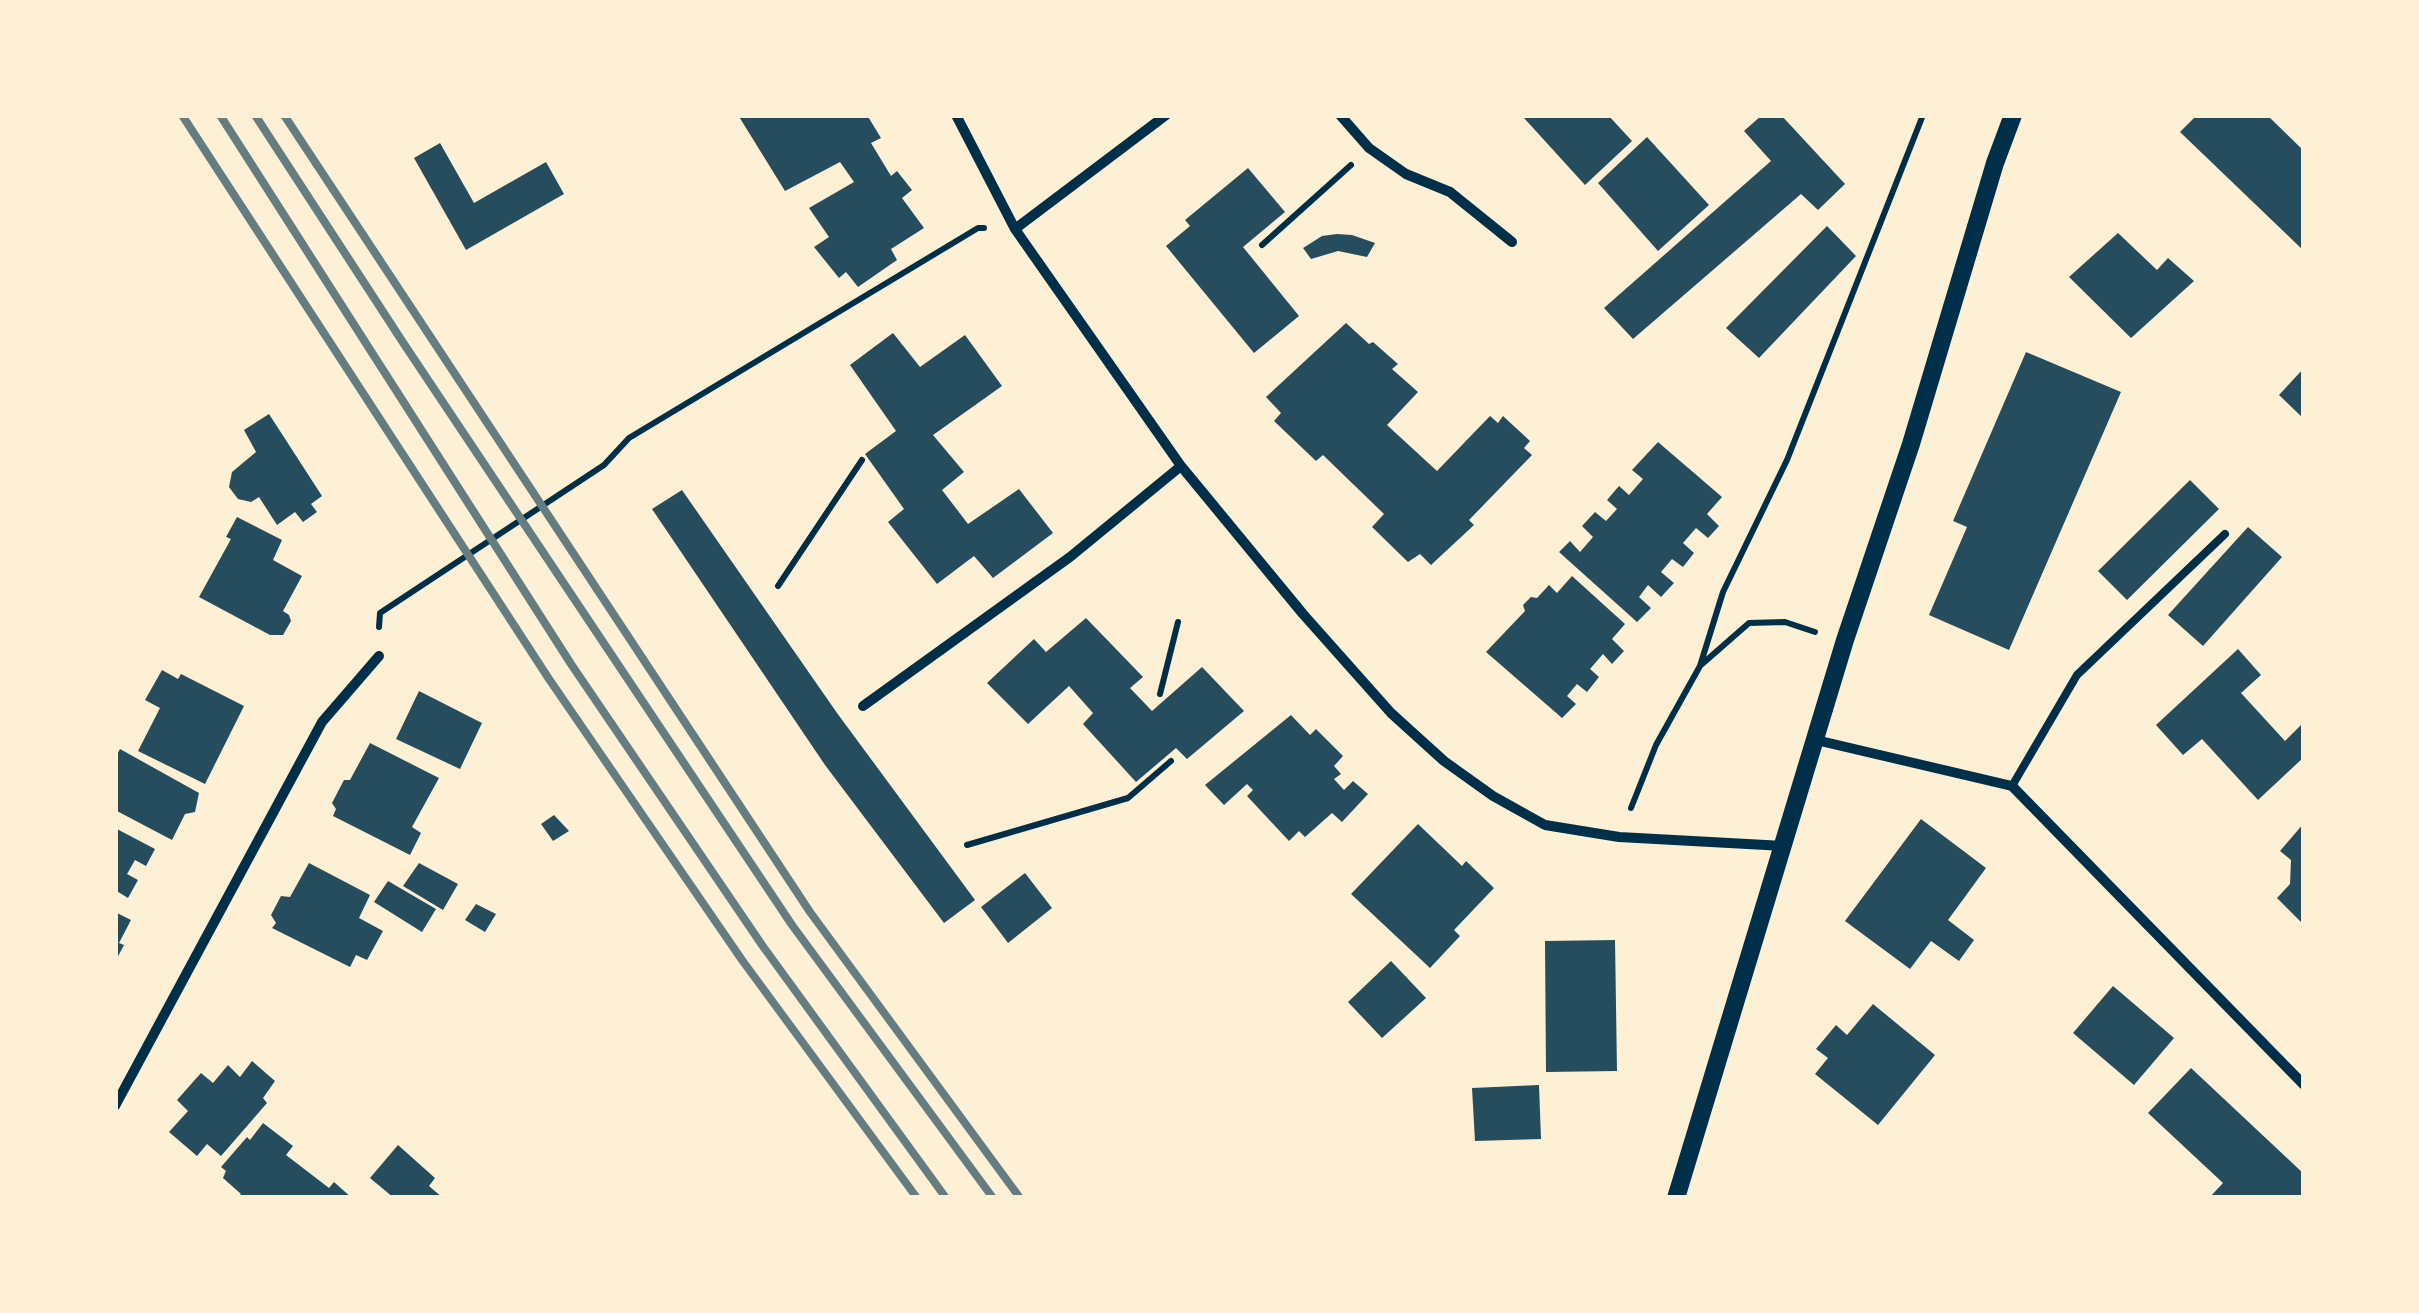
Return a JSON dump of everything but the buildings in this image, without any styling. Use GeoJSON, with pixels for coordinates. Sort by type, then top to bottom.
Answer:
{"type":"FeatureCollection","features":[{"type":"Feature","properties":{"kind":"street"},"geometry":{"type":"LineString","coordinates":[[956,115],[1015,229],[1182,466],[1303,614],[1391,712],[1444,761],[1493,796],[1545,825],[1619,838],[1784,846]]}},
{"type":"Feature","properties":{"kind":"street"},"geometry":{"type":"LineString","coordinates":[[1015,229],[1166,115]]}},
{"type":"Feature","properties":{"kind":"street"},"geometry":{"type":"LineString","coordinates":[[1340,115],[1370,148],[1406,174],[1450,192],[1512,242]]}},
{"type":"Feature","properties":{"kind":"street"},"geometry":{"type":"LineString","coordinates":[[1676,1198],[1995,163],[2014,115]]}},
{"type":"Feature","properties":{"kind":"street"},"geometry":{"type":"LineString","coordinates":[[863,706],[1070,557],[1182,466]]}},
{"type":"Feature","properties":{"kind":"street"},"geometry":{"type":"LineString","coordinates":[[115,1106],[322,722],[378,656]]}},
{"type":"Feature","properties":{"kind":"street"},"geometry":{"type":"LineString","coordinates":[[1816,740],[2012,786],[2304,1085]]}},
{"type":"Feature","properties":{"kind":"lane"},"geometry":{"type":"LineString","coordinates":[[2012,786],[2077,675],[2224,534]]}},
{"type":"Feature","properties":{"kind":"path"},"geometry":{"type":"LineString","coordinates":[[1619,838],[1656,746],[1700,666],[1723,592],[1787,460],[1923,115]]}},
{"type":"Feature","properties":{"kind":"path"},"geometry":{"type":"LineString","coordinates":[[1262,245],[1370,148]]}},
{"type":"Feature","properties":{"kind":"path"},"geometry":{"type":"LineString","coordinates":[[380,613],[604,465],[629,438],[978,228],[1015,229]]}},
{"type":"Feature","properties":{"kind":"path"},"geometry":{"type":"LineString","coordinates":[[778,586],[862,460]]}},
{"type":"Feature","properties":{"kind":"path"},"geometry":{"type":"LineString","coordinates":[[1160,694],[1178,622]]}},
{"type":"Feature","properties":{"kind":"path"},"geometry":{"type":"LineString","coordinates":[[1700,666],[1749,623],[1785,622],[1814,632]]}},
{"type":"Feature","properties":{"kind":"path"},"geometry":{"type":"LineString","coordinates":[[967,845],[1128,798],[1172,761]]}},
{"type":"Feature","properties":{"kind":"railway"},"geometry":{"type":"LineString","coordinates":[[182,115],[549,679],[742,960],[917,1198]]}},
{"type":"Feature","properties":{"kind":"railway"},"geometry":{"type":"LineString","coordinates":[[220,115],[571,664],[762,945],[946,1198]]}},
{"type":"Feature","properties":{"kind":"railway"},"geometry":{"type":"LineString","coordinates":[[255,115],[792,925],[993,1198]]}},
{"type":"Feature","properties":{"kind":"railway"},"geometry":{"type":"LineString","coordinates":[[284,115],[810,912],[1020,1198]]}}]}
